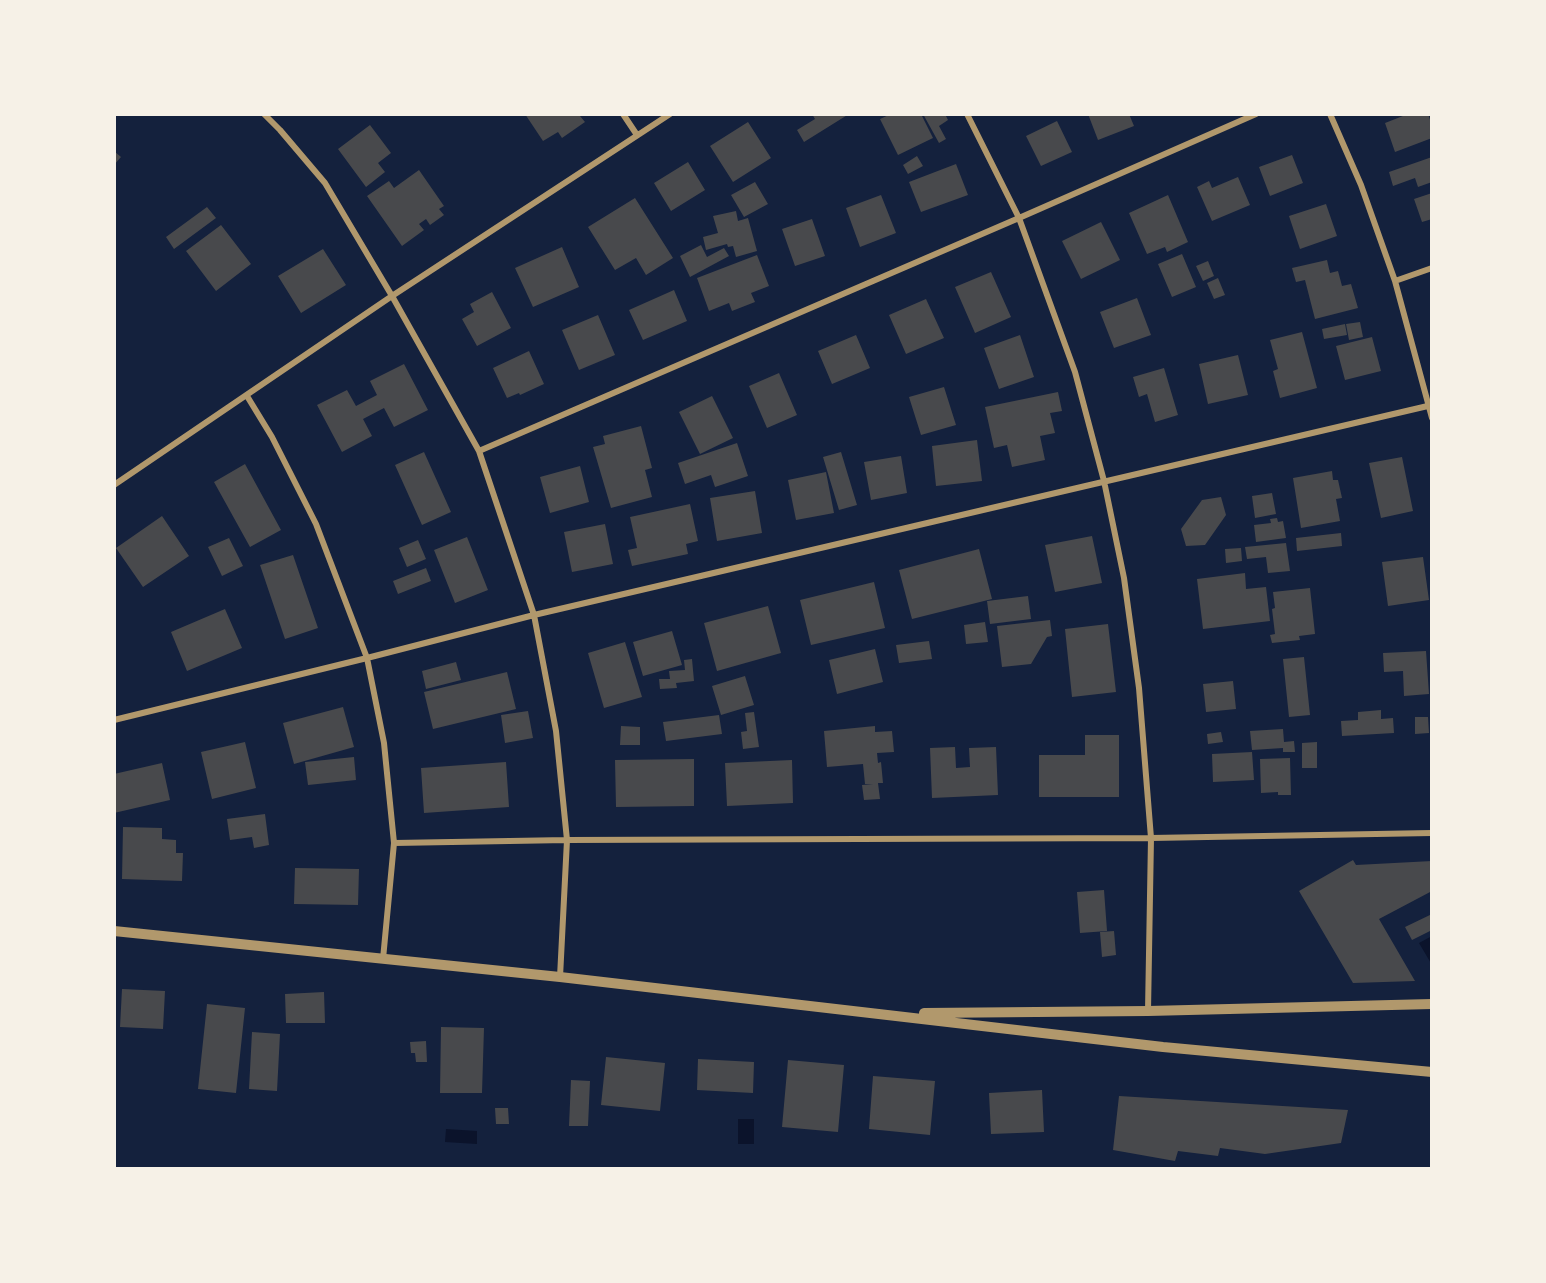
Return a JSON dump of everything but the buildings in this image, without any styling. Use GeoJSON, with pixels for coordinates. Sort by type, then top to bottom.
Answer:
{"type":"FeatureCollection","features":[{"type":"Feature","properties":{"kind":"street"},"geometry":{"type":"LineString","coordinates":[[264,114],[325,183],[479,451],[534,615],[556,731],[567,840],[560,977]]}},
{"type":"Feature","properties":{"kind":"street"},"geometry":{"type":"LineString","coordinates":[[623,114],[637,135]]}},
{"type":"Feature","properties":{"kind":"street"},"geometry":{"type":"LineString","coordinates":[[114,485],[392,296],[670,114]]}},
{"type":"Feature","properties":{"kind":"street"},"geometry":{"type":"LineString","coordinates":[[967,114],[1019,218],[1075,372],[1104,481],[1124,578],[1139,688],[1151,838],[1148,1011]]}},
{"type":"Feature","properties":{"kind":"street"},"geometry":{"type":"LineString","coordinates":[[479,451],[1256,114]]}},
{"type":"Feature","properties":{"kind":"street"},"geometry":{"type":"LineString","coordinates":[[1330,114],[1361,185],[1395,281],[1431,406],[1432,418]]}},
{"type":"Feature","properties":{"kind":"street"},"geometry":{"type":"LineString","coordinates":[[1395,281],[1432,268]]}},
{"type":"Feature","properties":{"kind":"street"},"geometry":{"type":"LineString","coordinates":[[247,396],[272,437],[316,524],[367,658],[384,742],[394,843],[383,959]]}},
{"type":"Feature","properties":{"kind":"street"},"geometry":{"type":"LineString","coordinates":[[114,720],[534,615],[1431,406]]}},
{"type":"Feature","properties":{"kind":"street"},"geometry":{"type":"LineString","coordinates":[[394,843],[567,840],[1151,838],[1432,832]]}},
{"type":"Feature","properties":{"kind":"street"},"geometry":{"type":"LineString","coordinates":[[114,931],[560,977],[1163,1047],[1432,1072]]}},
{"type":"Feature","properties":{"kind":"street"},"geometry":{"type":"LineString","coordinates":[[881,1014],[1148,1011],[1432,1004]]}},
{"type":"Feature","properties":{"kind":"water"},"geometry":{"type":"Polygon","coordinates":[[[1432,936],[1432,965],[1419,943],[1432,936]]]}},
{"type":"Feature","properties":{"kind":"water"},"geometry":{"type":"Polygon","coordinates":[[[738,1119],[754,1119],[754,1144],[738,1144],[738,1119]]]}},
{"type":"Feature","properties":{"kind":"water"},"geometry":{"type":"Polygon","coordinates":[[[446,1129],[477,1131],[477,1144],[445,1142],[446,1129]]]}}]}
